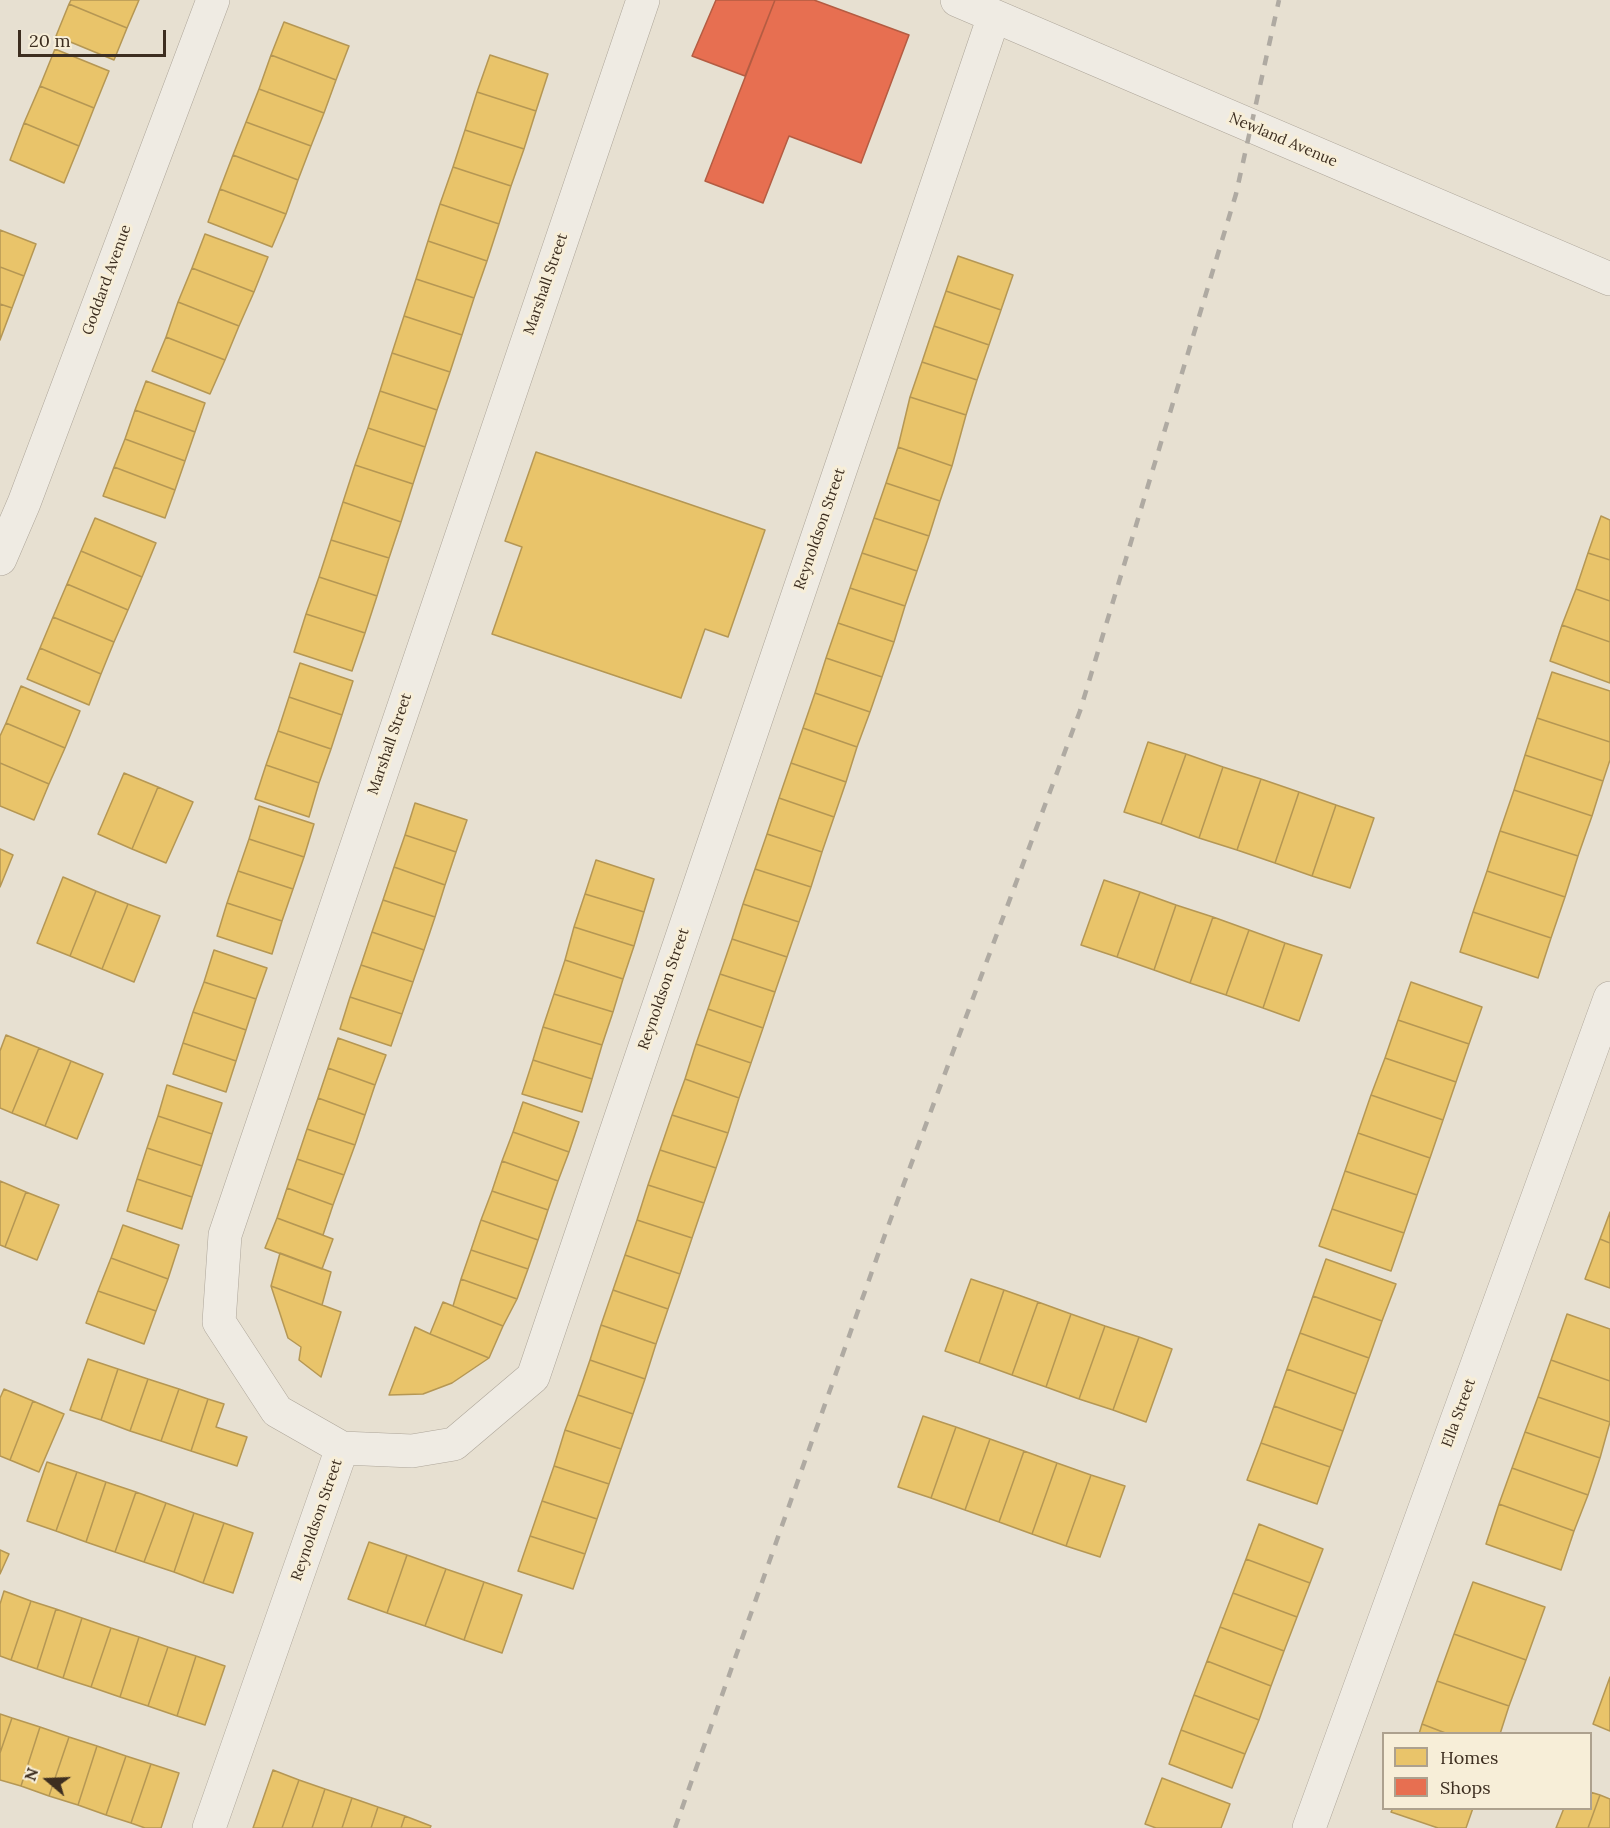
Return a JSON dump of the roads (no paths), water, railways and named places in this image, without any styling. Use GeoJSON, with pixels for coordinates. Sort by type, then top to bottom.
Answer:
{"type":"FeatureCollection","features":[{"type":"Feature","properties":{"kind":"street","name":"Goddard Avenue"},"geometry":{"type":"LineString","coordinates":[[0,559],[24,503],[213,0]]}},
{"type":"Feature","properties":{"kind":"street","name":"Marshall Street"},"geometry":{"type":"LineString","coordinates":[[342,1448],[277,1411],[219,1322],[225,1235],[643,0]]}},
{"type":"Feature","properties":{"kind":"street","name":"Newland Avenue"},"geometry":{"type":"LineString","coordinates":[[957,0],[1610,279]]}},
{"type":"Feature","properties":{"kind":"street","name":"Reynoldson Street"},"geometry":{"type":"LineString","coordinates":[[209,1828],[342,1448],[412,1451],[454,1444],[533,1377],[994,16]]}},
{"type":"Feature","properties":{"kind":"street","name":"Ella Street"},"geometry":{"type":"LineString","coordinates":[[1309,1828],[1610,998]]}},
{"type":"Feature","properties":{"kind":"railway"},"geometry":{"type":"LineString","coordinates":[[675,1828],[887,1229],[1080,711],[1236,194],[1279,0]]}}]}
